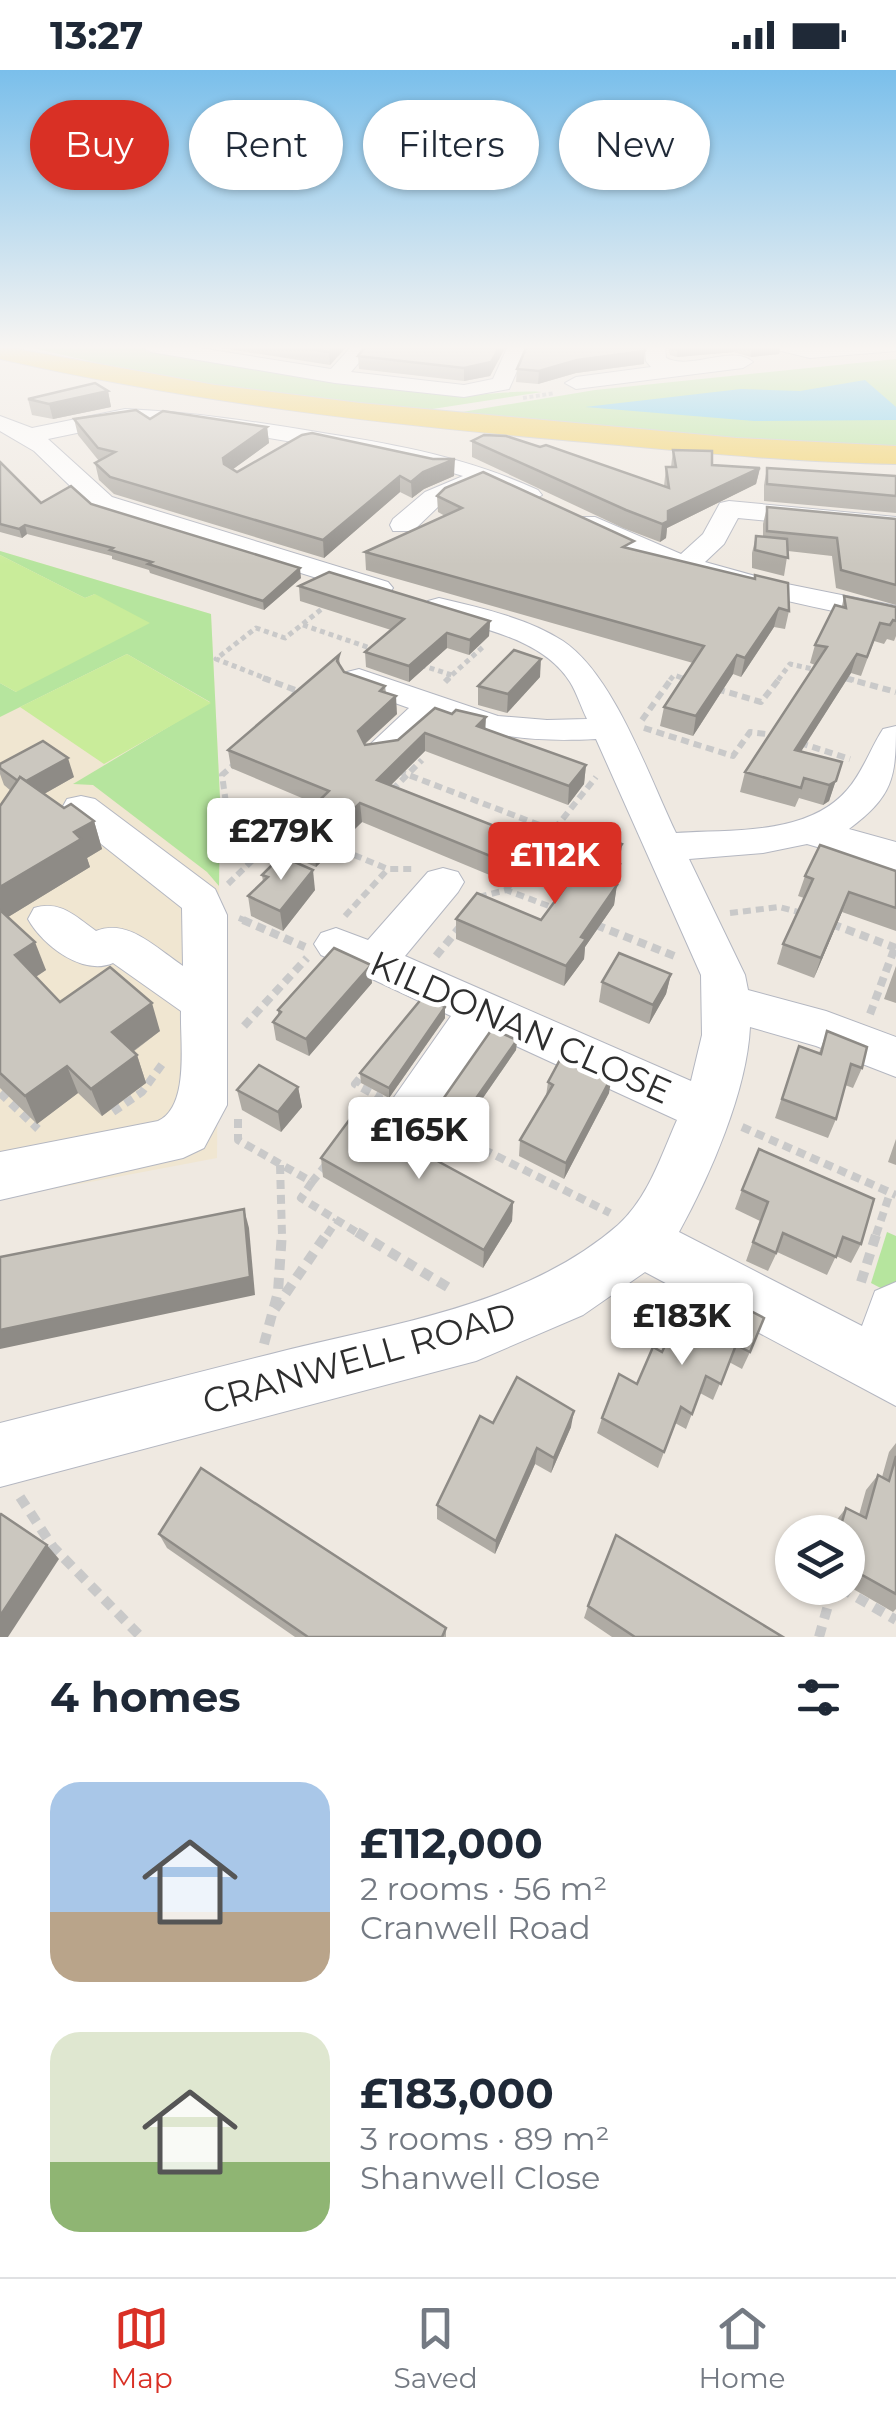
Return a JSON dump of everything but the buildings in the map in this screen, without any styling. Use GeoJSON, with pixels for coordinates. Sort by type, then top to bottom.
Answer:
{"type":"FeatureCollection","features":[{"type":"Feature","properties":{"kind":"main road"},"geometry":{"type":"LineString","coordinates":[[428,419],[896,456]]}},
{"type":"Feature","properties":{"kind":"street"},"geometry":{"type":"LineString","coordinates":[[16,429],[96,419]]}},
{"type":"Feature","properties":{"kind":"street"},"geometry":{"type":"LineString","coordinates":[[184,419],[427,457],[486,475],[612,537],[685,565],[896,615]]}},
{"type":"Feature","properties":{"kind":"street","name":"CRANWELL ROAD"},"geometry":{"type":"LineString","coordinates":[[7,1453],[420,1347],[537,1307],[599,1274],[644,1236],[668,1198],[706,1110],[720,1065],[729,1004],[722,975],[664,847],[585,678],[566,654],[546,641],[504,627],[103,502],[16,429]]}},
{"type":"Feature","properties":{"kind":"street"},"geometry":{"type":"LineString","coordinates":[[271,457],[302,437]]}},
{"type":"Feature","properties":{"kind":"street"},"geometry":{"type":"LineString","coordinates":[[404,525],[434,497],[486,475]]}},
{"type":"Feature","properties":{"kind":"street"},"geometry":{"type":"LineString","coordinates":[[685,565],[714,538],[730,508],[896,525]]}},
{"type":"Feature","properties":{"kind":"street"},"geometry":{"type":"LineString","coordinates":[[359,679],[492,726],[613,738]]}},
{"type":"Feature","properties":{"kind":"street"},"geometry":{"type":"LineString","coordinates":[[386,760],[419,701]]}},
{"type":"Feature","properties":{"kind":"street"},"geometry":{"type":"LineString","coordinates":[[664,847],[811,832],[837,821],[852,809],[888,753]]}},
{"type":"Feature","properties":{"kind":"street"},"geometry":{"type":"LineString","coordinates":[[0,1176],[164,1142],[186,1132],[202,1106],[217,1014],[206,915],[200,900],[82,808]]}},
{"type":"Feature","properties":{"kind":"street"},"geometry":{"type":"LineString","coordinates":[[811,832],[896,856]]}},
{"type":"Feature","properties":{"kind":"street"},"geometry":{"type":"LineString","coordinates":[[355,952],[443,882]]}},
{"type":"Feature","properties":{"kind":"street"},"geometry":{"type":"LineString","coordinates":[[50,919],[95,953],[112,941],[217,1014]]}},
{"type":"Feature","properties":{"kind":"street","name":"KILDONAN CLOSE"},"geometry":{"type":"LineString","coordinates":[[355,952],[706,1110]]}},
{"type":"Feature","properties":{"kind":"street"},"geometry":{"type":"LineString","coordinates":[[729,1004],[877,1050]]}},
{"type":"Feature","properties":{"kind":"street"},"geometry":{"type":"LineString","coordinates":[[406,1107],[482,1009]]}},
{"type":"Feature","properties":{"kind":"street"},"geometry":{"type":"LineString","coordinates":[[644,1236],[872,1363],[896,1312]]}},
{"type":"Feature","properties":{"kind":"path"},"geometry":{"type":"LineString","coordinates":[[286,702],[298,691],[216,659],[256,628],[285,638],[356,581]]}},
{"type":"Feature","properties":{"kind":"path"},"geometry":{"type":"LineString","coordinates":[[301,625],[377,650]]}},
{"type":"Feature","properties":{"kind":"path"},"geometry":{"type":"LineString","coordinates":[[419,701],[504,627]]}},
{"type":"Feature","properties":{"kind":"path"},"geometry":{"type":"LineString","coordinates":[[415,662],[452,675]]}},
{"type":"Feature","properties":{"kind":"path"},"geometry":{"type":"LineString","coordinates":[[780,737],[750,732],[733,756],[638,726],[674,675],[761,702],[790,664],[820,670]]}},
{"type":"Feature","properties":{"kind":"path"},"geometry":{"type":"LineString","coordinates":[[839,676],[896,692]]}},
{"type":"Feature","properties":{"kind":"path"},"geometry":{"type":"LineString","coordinates":[[506,890],[553,830],[613,738]]}},
{"type":"Feature","properties":{"kind":"path"},"geometry":{"type":"LineString","coordinates":[[797,742],[888,753]]}},
{"type":"Feature","properties":{"kind":"path"},"geometry":{"type":"LineString","coordinates":[[226,803],[222,775],[249,751]]}},
{"type":"Feature","properties":{"kind":"path"},"geometry":{"type":"LineString","coordinates":[[386,760],[408,775],[606,851]]}},
{"type":"Feature","properties":{"kind":"path"},"geometry":{"type":"LineString","coordinates":[[383,798],[408,775]]}},
{"type":"Feature","properties":{"kind":"path"},"geometry":{"type":"LineString","coordinates":[[229,897],[228,882],[287,827]]}},
{"type":"Feature","properties":{"kind":"path"},"geometry":{"type":"LineString","coordinates":[[334,846],[346,834]]}},
{"type":"Feature","properties":{"kind":"path"},"geometry":{"type":"LineString","coordinates":[[355,952],[325,939],[388,869]]}},
{"type":"Feature","properties":{"kind":"path"},"geometry":{"type":"LineString","coordinates":[[416,981],[482,898]]}},
{"type":"Feature","properties":{"kind":"path"},"geometry":{"type":"LineString","coordinates":[[696,920],[779,907],[809,915]]}},
{"type":"Feature","properties":{"kind":"path"},"geometry":{"type":"LineString","coordinates":[[217,1014],[237,1033],[314,951],[229,913],[229,933]]}},
{"type":"Feature","properties":{"kind":"path"},"geometry":{"type":"LineString","coordinates":[[826,922],[896,947],[877,1050]]}},
{"type":"Feature","properties":{"kind":"path"},"geometry":{"type":"LineString","coordinates":[[107,1115],[136,1099],[156,1080],[166,1054]]}},
{"type":"Feature","properties":{"kind":"path"},"geometry":{"type":"LineString","coordinates":[[378,1056],[356,1084],[644,1236]]}},
{"type":"Feature","properties":{"kind":"path"},"geometry":{"type":"LineString","coordinates":[[0,1093],[36,1130],[50,1128]]}},
{"type":"Feature","properties":{"kind":"path"},"geometry":{"type":"LineString","coordinates":[[238,1104],[238,1140],[312,1182]]}},
{"type":"Feature","properties":{"kind":"path"},"geometry":{"type":"LineString","coordinates":[[346,1140],[406,1107]]}},
{"type":"Feature","properties":{"kind":"path"},"geometry":{"type":"LineString","coordinates":[[706,1110],[893,1194],[872,1363]]}},
{"type":"Feature","properties":{"kind":"path"},"geometry":{"type":"LineString","coordinates":[[334,1154],[300,1198],[501,1320]]}},
{"type":"Feature","properties":{"kind":"path"},"geometry":{"type":"LineString","coordinates":[[269,1386],[262,1327],[278,1298],[283,1250],[280,1164]]}},
{"type":"Feature","properties":{"kind":"path"},"geometry":{"type":"LineString","coordinates":[[262,1327],[337,1220]]}},
{"type":"Feature","properties":{"kind":"path"},"geometry":{"type":"LineString","coordinates":[[7,1453],[22,1508],[140,1637]]}},
{"type":"Feature","properties":{"kind":"path"},"geometry":{"type":"LineString","coordinates":[[865,1602],[896,1620]]}},
{"type":"Feature","properties":{"kind":"path"},"geometry":{"type":"LineString","coordinates":[[819,1637],[828,1605]]}},
{"type":"Feature","properties":{"kind":"shaded area"},"geometry":{"type":"Polygon","coordinates":[[[0,551],[211,614],[220,798],[217,1158],[0,1199],[0,551]]]}},
{"type":"Feature","properties":{"kind":"green space"},"geometry":{"type":"Polygon","coordinates":[[[516,419],[896,419],[896,448],[702,438],[516,419]]]}},
{"type":"Feature","properties":{"kind":"green space"},"geometry":{"type":"Polygon","coordinates":[[[0,551],[211,614],[220,798],[219,886],[207,872],[93,785],[73,784],[210,702],[127,654],[0,717],[0,683],[16,692],[95,594],[85,598],[0,555],[0,551]]]}},
{"type":"Feature","properties":{"kind":"green space"},"geometry":{"type":"Polygon","coordinates":[[[0,555],[85,598],[95,594],[150,623],[16,692],[0,683],[0,555]]]}},
{"type":"Feature","properties":{"kind":"green space"},"geometry":{"type":"Polygon","coordinates":[[[127,654],[211,703],[104,764],[20,707],[127,654]]]}},
{"type":"Feature","properties":{"kind":"green space"},"geometry":{"type":"Polygon","coordinates":[[[887,1232],[896,1236],[896,1296],[871,1283],[887,1232]]]}},
{"type":"Feature","properties":{"kind":"water"},"geometry":{"type":"Polygon","coordinates":[[[731,419],[896,419],[896,420],[731,419]]]}}]}
